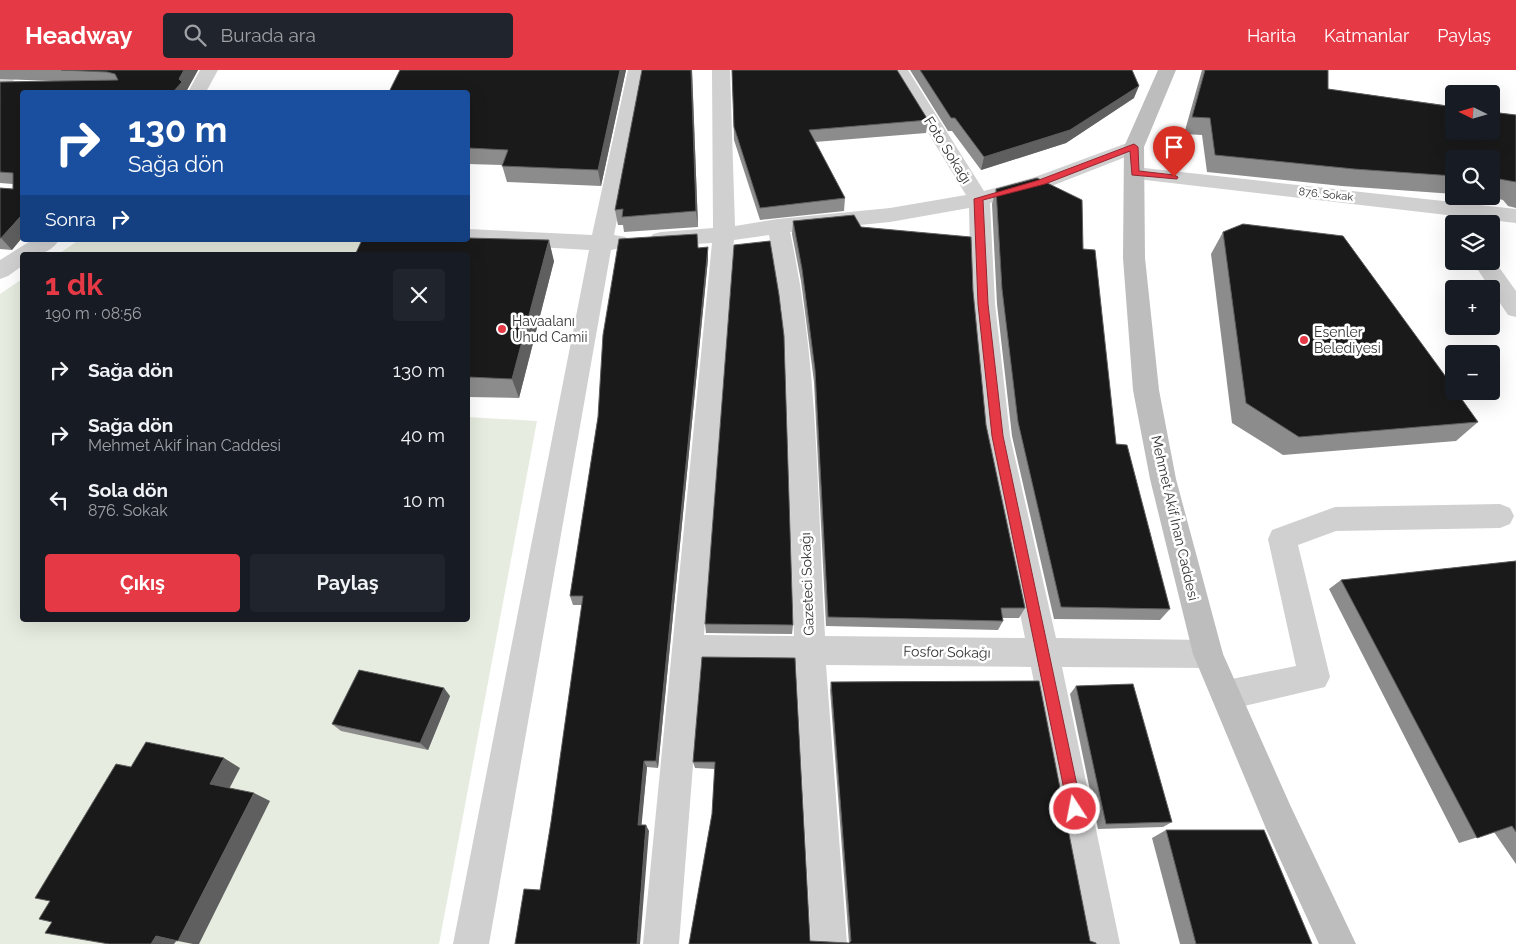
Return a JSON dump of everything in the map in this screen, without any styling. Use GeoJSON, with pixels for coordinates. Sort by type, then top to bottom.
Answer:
{"type":"FeatureCollection","features":[{"type":"Feature","properties":{"kind":"main road","name":"Mehmet Akif İnan Caddesi"},"geometry":{"type":"LineString","coordinates":[[1167,70],[1135,160],[1134,258],[1146,390],[1163,479],[1208,654],[1279,819],[1338,944]]}},
{"type":"Feature","properties":{"kind":"street"},"geometry":{"type":"LineString","coordinates":[[198,90],[209,70]]}},
{"type":"Feature","properties":{"kind":"street"},"geometry":{"type":"LineString","coordinates":[[471,944],[601,243],[637,70]]}},
{"type":"Feature","properties":{"kind":"street"},"geometry":{"type":"LineString","coordinates":[[661,944],[724,235],[721,70]]}},
{"type":"Feature","properties":{"kind":"street","name":"Foto Sokağı"},"geometry":{"type":"LineString","coordinates":[[899,70],[979,199],[983,304],[997,436],[1044,654],[1102,944]]}},
{"type":"Feature","properties":{"kind":"street"},"geometry":{"type":"LineString","coordinates":[[0,85],[17,79]]}},
{"type":"Feature","properties":{"kind":"street"},"geometry":{"type":"LineString","coordinates":[[470,236],[601,243],[724,235],[778,226],[890,215],[979,199],[1135,160]]}},
{"type":"Feature","properties":{"kind":"street","name":"876. Sokak"},"geometry":{"type":"LineString","coordinates":[[1135,160],[1451,215]]}},
{"type":"Feature","properties":{"kind":"street","name":"876. Sokak"},"geometry":{"type":"LineString","coordinates":[[1500,216],[1516,216]]}},
{"type":"Feature","properties":{"kind":"street","name":"Gazeteci Sokağı"},"geometry":{"type":"LineString","coordinates":[[778,226],[787,263],[797,360],[810,650],[829,944]]}},
{"type":"Feature","properties":{"kind":"street"},"geometry":{"type":"LineString","coordinates":[[29,252],[45,242]]}},
{"type":"Feature","properties":{"kind":"street"},"geometry":{"type":"LineString","coordinates":[[0,271],[20,258]]}},
{"type":"Feature","properties":{"kind":"street"},"geometry":{"type":"LineString","coordinates":[[1489,270],[1516,309]]}},
{"type":"Feature","properties":{"kind":"street"},"geometry":{"type":"LineString","coordinates":[[1227,695],[1314,677],[1282,539],[1335,519],[1500,516]]}},
{"type":"Feature","properties":{"kind":"street","name":"Fosfor Sokağı"},"geometry":{"type":"LineString","coordinates":[[686,649],[1044,654],[1208,654]]}},
{"type":"Feature","properties":{"kind":"shaded area"},"geometry":{"type":"Polygon","coordinates":[[[76,242],[372,243],[368,252],[61,252],[76,242]]]}},
{"type":"Feature","properties":{"kind":"shaded area"},"geometry":{"type":"Polygon","coordinates":[[[20,280],[20,622],[470,622],[470,417],[537,421],[439,944],[0,944],[0,294],[20,280]]]}},
{"type":"Feature","properties":{"kind":"building"},"geometry":{"type":"Polygon","coordinates":[[[61,70],[184,70],[179,79],[182,82],[175,90],[20,90],[20,217],[0,238],[0,188],[13,189],[13,173],[0,172],[0,82],[118,80],[115,74],[61,70]]]}},
{"type":"Feature","properties":{"kind":"building"},"geometry":{"type":"Polygon","coordinates":[[[400,70],[620,70],[598,170],[502,166],[508,150],[470,148],[470,90],[390,90],[400,70]]]}},
{"type":"Feature","properties":{"kind":"building"},"geometry":{"type":"Polygon","coordinates":[[[642,70],[691,70],[696,211],[622,217],[623,209],[615,210],[642,70]]]}},
{"type":"Feature","properties":{"kind":"building"},"geometry":{"type":"Polygon","coordinates":[[[732,70],[897,70],[928,120],[809,130],[845,198],[760,208],[734,127],[732,70]]]}},
{"type":"Feature","properties":{"kind":"building"},"geometry":{"type":"Polygon","coordinates":[[[920,70],[1132,70],[1139,86],[1070,130],[984,157],[955,118],[951,118],[920,70]]]}},
{"type":"Feature","properties":{"kind":"building"},"geometry":{"type":"Polygon","coordinates":[[[1205,70],[1328,70],[1328,89],[1445,106],[1445,140],[1500,140],[1500,113],[1516,115],[1516,182],[1500,179],[1500,150],[1445,150],[1445,175],[1354,169],[1215,155],[1210,118],[1192,117],[1205,70]]]}},
{"type":"Feature","properties":{"kind":"building"},"geometry":{"type":"Polygon","coordinates":[[[1037,178],[1082,200],[1083,249],[1095,250],[1116,444],[1127,445],[1170,609],[1061,607],[1018,422],[1002,289],[996,189],[1037,178]]]}},
{"type":"Feature","properties":{"kind":"building"},"geometry":{"type":"Polygon","coordinates":[[[854,215],[861,227],[971,237],[973,291],[986,425],[1025,608],[1001,608],[1003,621],[828,617],[815,370],[802,269],[793,221],[854,215]]]}},
{"type":"Feature","properties":{"kind":"building","name":"Esenler Belediyesi"},"geometry":{"type":"Polygon","coordinates":[[[1243,224],[1343,236],[1445,376],[1445,400],[1462,400],[1478,422],[1299,437],[1246,403],[1223,232],[1243,224]]]}},
{"type":"Feature","properties":{"kind":"building"},"geometry":{"type":"Polygon","coordinates":[[[697,234],[698,248],[708,247],[656,761],[644,761],[638,825],[646,825],[637,944],[515,944],[524,889],[540,890],[551,822],[583,596],[570,596],[598,417],[603,335],[619,239],[697,234]]]}},
{"type":"Feature","properties":{"kind":"building","name":"Havaalanı Uhud Camii"},"geometry":{"type":"Polygon","coordinates":[[[470,238],[549,240],[512,379],[470,377],[470,252],[356,252],[361,242],[470,242],[470,238]]]}},
{"type":"Feature","properties":{"kind":"building"},"geometry":{"type":"Polygon","coordinates":[[[770,241],[784,336],[793,625],[705,624],[734,245],[770,241]]]}},
{"type":"Feature","properties":{"kind":"building"},"geometry":{"type":"Polygon","coordinates":[[[1516,561],[1516,832],[1512,826],[1477,838],[1341,580],[1516,561]]]}},
{"type":"Feature","properties":{"kind":"building"},"geometry":{"type":"Polygon","coordinates":[[[702,657],[795,658],[810,941],[849,943],[851,941],[831,682],[1039,681],[1090,941],[1096,944],[689,944],[712,814],[715,762],[693,762],[702,657]]]}},
{"type":"Feature","properties":{"kind":"building"},"geometry":{"type":"Polygon","coordinates":[[[359,670],[444,688],[420,743],[332,724],[359,670]]]}},
{"type":"Feature","properties":{"kind":"building"},"geometry":{"type":"Polygon","coordinates":[[[1133,684],[1172,822],[1106,824],[1076,686],[1133,684]]]}},
{"type":"Feature","properties":{"kind":"building"},"geometry":{"type":"Polygon","coordinates":[[[146,742],[224,758],[210,784],[254,793],[178,941],[156,936],[151,944],[109,944],[45,933],[52,922],[39,919],[50,901],[35,898],[116,764],[131,767],[146,742]]]}},
{"type":"Feature","properties":{"kind":"building"},"geometry":{"type":"Polygon","coordinates":[[[1166,830],[1264,830],[1312,944],[1196,944],[1166,830]]]}},
{"type":"Feature","properties":{"kind":"place","name":"Havaalanı Uhud Camii"},"geometry":{"type":"Point","coordinates":[502,329]}},
{"type":"Feature","properties":{"kind":"place","name":"Esenler Belediyesi"},"geometry":{"type":"Point","coordinates":[1304,340]}},
{"type":"Feature","properties":{"kind":"route"},"geometry":{"type":"LineString","coordinates":[[1075,809],[997,436],[983,304],[979,199],[1042,182],[1134,147],[1135,173],[1174,177]]}}]}
